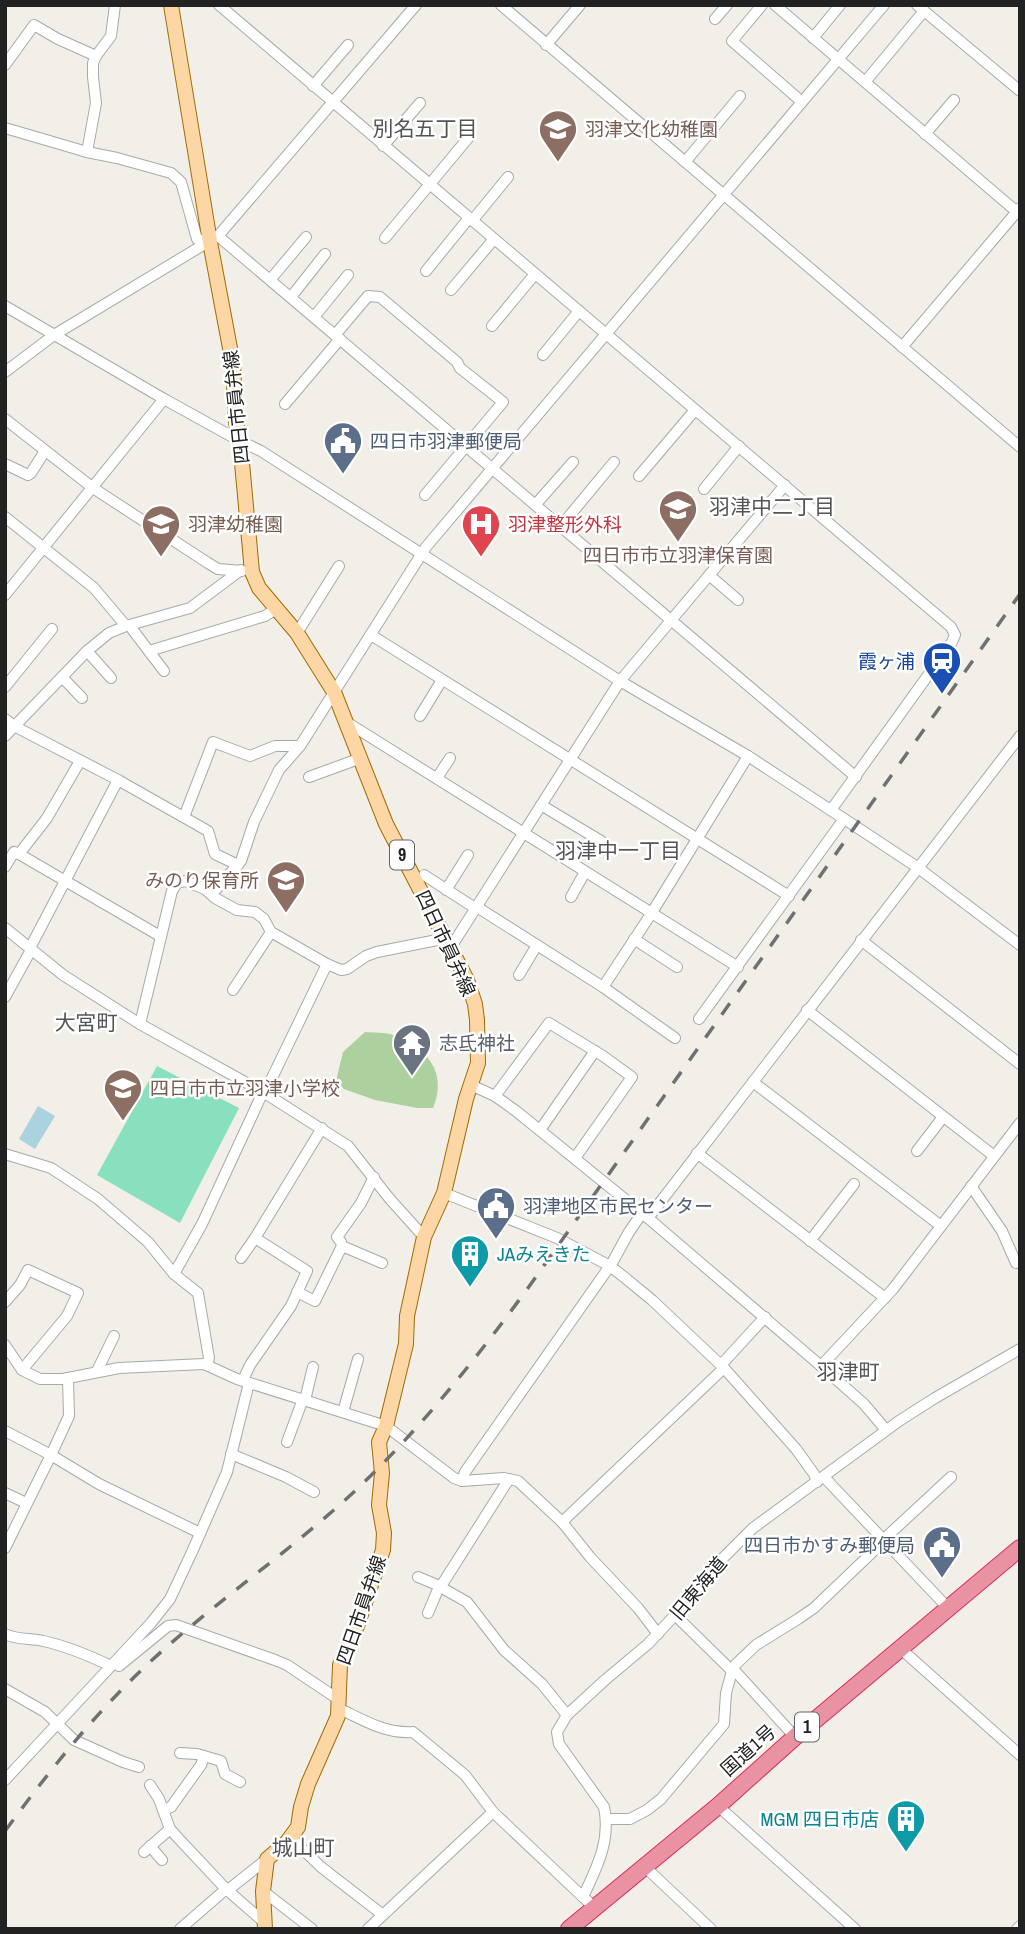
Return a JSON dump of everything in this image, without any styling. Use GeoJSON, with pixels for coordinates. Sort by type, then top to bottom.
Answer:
{"type":"FeatureCollection","features":[{"type":"Feature","properties":{"kind":"highway","name":"国道1号"},"geometry":{"type":"LineString","coordinates":[[569,1929],[589,1902],[644,1866],[1020,1548]]}},
{"type":"Feature","properties":{"kind":"main road","name":"四日市員弁線"},"geometry":{"type":"LineString","coordinates":[[171,5],[214,239],[233,364],[247,571],[297,633],[334,692],[386,824],[467,980],[475,1004],[479,1049],[478,1063],[444,1193],[424,1237],[407,1316],[407,1344],[386,1426],[379,1442],[382,1473],[379,1505],[384,1533],[383,1550],[357,1626],[340,1665],[339,1704],[332,1733],[309,1784],[298,1827],[287,1842],[267,1859]]}},
{"type":"Feature","properties":{"kind":"main road"},"geometry":{"type":"LineString","coordinates":[[265,1926],[267,1859]]}},
{"type":"Feature","properties":{"kind":"street"},"geometry":{"type":"LineString","coordinates":[[87,152],[96,103],[93,62],[111,36],[115,5]]}},
{"type":"Feature","properties":{"kind":"street"},"geometry":{"type":"LineString","coordinates":[[219,5],[951,627],[955,635],[952,642],[831,810]]}},
{"type":"Feature","properties":{"kind":"street"},"geometry":{"type":"LineString","coordinates":[[5,372],[54,335],[214,239],[416,5]]}},
{"type":"Feature","properties":{"kind":"street"},"geometry":{"type":"LineString","coordinates":[[501,5],[902,347],[1018,441]]}},
{"type":"Feature","properties":{"kind":"street"},"geometry":{"type":"LineString","coordinates":[[546,45],[580,5]]}},
{"type":"Feature","properties":{"kind":"street"},"geometry":{"type":"LineString","coordinates":[[715,19],[727,5]]}},
{"type":"Feature","properties":{"kind":"street"},"geometry":{"type":"LineString","coordinates":[[762,5],[732,41],[802,102]]}},
{"type":"Feature","properties":{"kind":"street"},"geometry":{"type":"LineString","coordinates":[[775,5],[925,134],[1019,210],[902,347]]}},
{"type":"Feature","properties":{"kind":"street"},"geometry":{"type":"LineString","coordinates":[[813,37],[839,5]]}},
{"type":"Feature","properties":{"kind":"street"},"geometry":{"type":"LineString","coordinates":[[212,894],[241,862],[254,822],[279,770],[300,746],[423,554],[884,5]]}},
{"type":"Feature","properties":{"kind":"street"},"geometry":{"type":"LineString","coordinates":[[865,82],[921,8],[1020,91]]}},
{"type":"Feature","properties":{"kind":"street"},"geometry":{"type":"LineString","coordinates":[[5,65],[34,25],[96,56]]}},
{"type":"Feature","properties":{"kind":"street"},"geometry":{"type":"LineString","coordinates":[[313,86],[348,45]]}},
{"type":"Feature","properties":{"kind":"street"},"geometry":{"type":"LineString","coordinates":[[685,162],[740,96]]}},
{"type":"Feature","properties":{"kind":"street"},"geometry":{"type":"LineString","coordinates":[[925,134],[954,100]]}},
{"type":"Feature","properties":{"kind":"street"},"geometry":{"type":"LineString","coordinates":[[383,146],[420,103]]}},
{"type":"Feature","properties":{"kind":"street"},"geometry":{"type":"LineString","coordinates":[[5,128],[175,175],[186,194],[197,239],[214,239],[291,297],[856,777]]}},
{"type":"Feature","properties":{"kind":"street"},"geometry":{"type":"LineString","coordinates":[[385,238],[469,137]]}},
{"type":"Feature","properties":{"kind":"street"},"geometry":{"type":"LineString","coordinates":[[426,271],[509,177]]}},
{"type":"Feature","properties":{"kind":"street"},"geometry":{"type":"LineString","coordinates":[[270,280],[306,237]]}},
{"type":"Feature","properties":{"kind":"street"},"geometry":{"type":"LineString","coordinates":[[451,290],[494,239]]}},
{"type":"Feature","properties":{"kind":"street"},"geometry":{"type":"LineString","coordinates":[[291,297],[325,254]]}},
{"type":"Feature","properties":{"kind":"street"},"geometry":{"type":"LineString","coordinates":[[492,326],[535,274]]}},
{"type":"Feature","properties":{"kind":"street"},"geometry":{"type":"LineString","coordinates":[[314,317],[348,275]]}},
{"type":"Feature","properties":{"kind":"street"},"geometry":{"type":"LineString","coordinates":[[285,404],[368,296],[380,297],[503,402],[425,495]]}},
{"type":"Feature","properties":{"kind":"street"},"geometry":{"type":"LineString","coordinates":[[5,306],[164,399],[261,451],[620,681],[748,756],[917,867],[1020,945]]}},
{"type":"Feature","properties":{"kind":"street"},"geometry":{"type":"LineString","coordinates":[[543,355],[579,311]]}},
{"type":"Feature","properties":{"kind":"street"},"geometry":{"type":"LineString","coordinates":[[5,595],[164,399]]}},
{"type":"Feature","properties":{"kind":"street"},"geometry":{"type":"LineString","coordinates":[[639,476],[695,410]]}},
{"type":"Feature","properties":{"kind":"street"},"geometry":{"type":"LineString","coordinates":[[5,419],[93,488],[208,563],[218,569],[247,571]]}},
{"type":"Feature","properties":{"kind":"street"},"geometry":{"type":"LineString","coordinates":[[704,489],[738,446]]}},
{"type":"Feature","properties":{"kind":"street"},"geometry":{"type":"LineString","coordinates":[[5,464],[28,475],[32,473],[45,451]]}},
{"type":"Feature","properties":{"kind":"street"},"geometry":{"type":"LineString","coordinates":[[536,504],[573,462]]}},
{"type":"Feature","properties":{"kind":"street"},"geometry":{"type":"LineString","coordinates":[[561,526],[614,462]]}},
{"type":"Feature","properties":{"kind":"street"},"geometry":{"type":"LineString","coordinates":[[140,1024],[160,936],[172,891],[177,883],[186,881],[237,910],[255,912],[264,919],[271,933],[341,970],[377,952],[449,943],[476,908],[620,681],[785,485]]}},
{"type":"Feature","properties":{"kind":"street"},"geometry":{"type":"LineString","coordinates":[[5,517],[94,589],[149,651],[163,671]]}},
{"type":"Feature","properties":{"kind":"street"},"geometry":{"type":"LineString","coordinates":[[297,633],[339,566]]}},
{"type":"Feature","properties":{"kind":"street"},"geometry":{"type":"LineString","coordinates":[[5,736],[9,723],[109,633],[190,608],[247,571]]}},
{"type":"Feature","properties":{"kind":"street"},"geometry":{"type":"LineString","coordinates":[[709,575],[738,600]]}},
{"type":"Feature","properties":{"kind":"street"},"geometry":{"type":"LineString","coordinates":[[149,651],[265,616],[277,608]]}},
{"type":"Feature","properties":{"kind":"street"},"geometry":{"type":"LineString","coordinates":[[5,687],[52,629]]}},
{"type":"Feature","properties":{"kind":"street"},"geometry":{"type":"LineString","coordinates":[[371,635],[789,895]]}},
{"type":"Feature","properties":{"kind":"street"},"geometry":{"type":"LineString","coordinates":[[88,651],[111,678]]}},
{"type":"Feature","properties":{"kind":"street"},"geometry":{"type":"LineString","coordinates":[[62,677],[82,698]]}},
{"type":"Feature","properties":{"kind":"street"},"geometry":{"type":"LineString","coordinates":[[420,716],[442,680]]}},
{"type":"Feature","properties":{"kind":"street"},"geometry":{"type":"LineString","coordinates":[[9,723],[208,831],[215,854],[237,865]]}},
{"type":"Feature","properties":{"kind":"street"},"geometry":{"type":"LineString","coordinates":[[348,723],[738,967]]}},
{"type":"Feature","properties":{"kind":"street"},"geometry":{"type":"LineString","coordinates":[[462,1481],[465,1472],[610,1266],[628,1231],[645,1215],[697,1153],[1020,736]]}},
{"type":"Feature","properties":{"kind":"street"},"geometry":{"type":"LineString","coordinates":[[184,817],[213,742],[250,756],[275,746],[300,746]]}},
{"type":"Feature","properties":{"kind":"street"},"geometry":{"type":"LineString","coordinates":[[603,987],[748,756]]}},
{"type":"Feature","properties":{"kind":"street"},"geometry":{"type":"LineString","coordinates":[[309,777],[361,758]]}},
{"type":"Feature","properties":{"kind":"street"},"geometry":{"type":"LineString","coordinates":[[437,778],[450,758]]}},
{"type":"Feature","properties":{"kind":"street"},"geometry":{"type":"LineString","coordinates":[[19,854],[47,818],[80,761]]}},
{"type":"Feature","properties":{"kind":"street"},"geometry":{"type":"LineString","coordinates":[[5,997],[118,780]]}},
{"type":"Feature","properties":{"kind":"street"},"geometry":{"type":"LineString","coordinates":[[541,805],[601,841]]}},
{"type":"Feature","properties":{"kind":"street"},"geometry":{"type":"LineString","coordinates":[[699,1019],[844,819]]}},
{"type":"Feature","properties":{"kind":"street"},"geometry":{"type":"LineString","coordinates":[[5,867],[14,852],[19,854],[160,936]]}},
{"type":"Feature","properties":{"kind":"street"},"geometry":{"type":"LineString","coordinates":[[446,890],[468,855]]}},
{"type":"Feature","properties":{"kind":"street"},"geometry":{"type":"LineString","coordinates":[[571,897],[585,872]]}},
{"type":"Feature","properties":{"kind":"street"},"geometry":{"type":"LineString","coordinates":[[424,875],[603,987],[675,1038]]}},
{"type":"Feature","properties":{"kind":"street"},"geometry":{"type":"LineString","coordinates":[[5,928],[63,975],[140,1024],[263,1092],[348,1146],[424,1237]]}},
{"type":"Feature","properties":{"kind":"street"},"geometry":{"type":"LineString","coordinates":[[233,990],[271,933]]}},
{"type":"Feature","properties":{"kind":"street"},"geometry":{"type":"LineString","coordinates":[[634,939],[677,967]]}},
{"type":"Feature","properties":{"kind":"street"},"geometry":{"type":"LineString","coordinates":[[861,940],[1020,1063]]}},
{"type":"Feature","properties":{"kind":"street"},"geometry":{"type":"LineString","coordinates":[[519,975],[537,945]]}},
{"type":"Feature","properties":{"kind":"street"},"geometry":{"type":"LineString","coordinates":[[174,1274],[202,1224],[263,1092],[327,964]]}},
{"type":"Feature","properties":{"kind":"street"},"geometry":{"type":"LineString","coordinates":[[807,1010],[994,1156]]}},
{"type":"Feature","properties":{"kind":"street"},"geometry":{"type":"LineString","coordinates":[[495,1096],[549,1023],[632,1077],[575,1158]]}},
{"type":"Feature","properties":{"kind":"street"},"geometry":{"type":"LineString","coordinates":[[540,1130],[595,1051]]}},
{"type":"Feature","properties":{"kind":"street"},"geometry":{"type":"LineString","coordinates":[[752,1082],[941,1226]]}},
{"type":"Feature","properties":{"kind":"street"},"geometry":{"type":"LineString","coordinates":[[471,1085],[495,1096],[645,1215],[821,1366],[863,1404],[886,1430]]}},
{"type":"Feature","properties":{"kind":"street"},"geometry":{"type":"LineString","coordinates":[[917,1152],[943,1117]]}},
{"type":"Feature","properties":{"kind":"street"},"geometry":{"type":"LineString","coordinates":[[821,1366],[885,1298],[1020,1123]]}},
{"type":"Feature","properties":{"kind":"street"},"geometry":{"type":"LineString","coordinates":[[241,1258],[322,1128]]}},
{"type":"Feature","properties":{"kind":"street"},"geometry":{"type":"LineString","coordinates":[[697,1153],[885,1298]]}},
{"type":"Feature","properties":{"kind":"street"},"geometry":{"type":"LineString","coordinates":[[6,1158],[51,1168],[98,1199],[148,1242],[174,1274],[198,1293],[209,1358],[207,1365]]}},
{"type":"Feature","properties":{"kind":"street"},"geometry":{"type":"LineString","coordinates":[[374,1177],[361,1203],[337,1237],[342,1246],[382,1263]]}},
{"type":"Feature","properties":{"kind":"street"},"geometry":{"type":"LineString","coordinates":[[810,1241],[854,1184]]}},
{"type":"Feature","properties":{"kind":"street"},"geometry":{"type":"LineString","coordinates":[[971,1186],[1002,1231],[1016,1263]]}},
{"type":"Feature","properties":{"kind":"street"},"geometry":{"type":"LineString","coordinates":[[444,1193],[557,1238],[610,1266],[652,1300],[723,1366],[796,1449],[814,1474],[884,1540],[948,1608]]}},
{"type":"Feature","properties":{"kind":"street"},"geometry":{"type":"LineString","coordinates":[[5,1780],[151,1623],[170,1599],[227,1472],[250,1365],[290,1306],[307,1271],[255,1238]]}},
{"type":"Feature","properties":{"kind":"street"},"geometry":{"type":"LineString","coordinates":[[297,1292],[315,1301],[342,1246]]}},
{"type":"Feature","properties":{"kind":"street"},"geometry":{"type":"LineString","coordinates":[[5,1302],[20,1285],[28,1270],[78,1293],[67,1316],[23,1370]]}},
{"type":"Feature","properties":{"kind":"street"},"geometry":{"type":"LineString","coordinates":[[562,1522],[723,1366],[765,1317]]}},
{"type":"Feature","properties":{"kind":"street"},"geometry":{"type":"LineString","coordinates":[[97,1371],[114,1336]]}},
{"type":"Feature","properties":{"kind":"street"},"geometry":{"type":"LineString","coordinates":[[5,1345],[23,1370],[40,1379],[68,1378],[131,1367],[204,1364],[246,1381],[386,1426],[454,1478],[462,1481],[518,1480],[562,1522],[658,1634]]}},
{"type":"Feature","properties":{"kind":"street","name":"旧東海道"},"geometry":{"type":"LineString","coordinates":[[567,1715],[658,1634],[711,1570],[778,1508],[886,1430],[1020,1349]]}},
{"type":"Feature","properties":{"kind":"street"},"geometry":{"type":"LineString","coordinates":[[343,1412],[358,1359]]}},
{"type":"Feature","properties":{"kind":"street"},"geometry":{"type":"LineString","coordinates":[[287,1442],[313,1367]]}},
{"type":"Feature","properties":{"kind":"street"},"geometry":{"type":"LineString","coordinates":[[5,1548],[69,1416],[68,1378]]}},
{"type":"Feature","properties":{"kind":"street"},"geometry":{"type":"LineString","coordinates":[[5,1431],[99,1484],[200,1533]]}},
{"type":"Feature","properties":{"kind":"street"},"geometry":{"type":"LineString","coordinates":[[232,1454],[314,1492]]}},
{"type":"Feature","properties":{"kind":"street"},"geometry":{"type":"LineString","coordinates":[[607,1819],[629,1819],[654,1805],[724,1724],[724,1704],[736,1664],[756,1645],[814,1608],[951,1477]]}},
{"type":"Feature","properties":{"kind":"street"},"geometry":{"type":"LineString","coordinates":[[428,1613],[439,1587],[509,1479]]}},
{"type":"Feature","properties":{"kind":"street"},"geometry":{"type":"LineString","coordinates":[[5,1493],[26,1503]]}},
{"type":"Feature","properties":{"kind":"street"},"geometry":{"type":"LineString","coordinates":[[5,1634],[56,1644],[119,1666],[168,1626],[176,1625],[287,1665],[339,1704],[387,1730],[413,1732],[465,1775],[492,1812],[589,1902],[607,1835],[607,1819],[604,1807],[559,1744],[557,1732],[567,1715],[542,1684],[504,1650],[467,1602],[418,1577]]}},
{"type":"Feature","properties":{"kind":"street"},"geometry":{"type":"LineString","coordinates":[[675,1615],[735,1671],[794,1737]]}},
{"type":"Feature","properties":{"kind":"street"},"geometry":{"type":"LineString","coordinates":[[901,1649],[1020,1755]]}},
{"type":"Feature","properties":{"kind":"street"},"geometry":{"type":"LineString","coordinates":[[5,1689],[44,1712],[74,1740],[139,1767]]}},
{"type":"Feature","properties":{"kind":"street"},"geometry":{"type":"LineString","coordinates":[[180,1754],[221,1761],[226,1774],[240,1782]]}},
{"type":"Feature","properties":{"kind":"street"},"geometry":{"type":"LineString","coordinates":[[163,1810],[171,1807],[201,1765],[204,1756]]}},
{"type":"Feature","properties":{"kind":"street"},"geometry":{"type":"LineString","coordinates":[[150,1785],[170,1829],[265,1926]]}},
{"type":"Feature","properties":{"kind":"street"},"geometry":{"type":"LineString","coordinates":[[718,1805],[855,1929]]}},
{"type":"Feature","properties":{"kind":"street"},"geometry":{"type":"LineString","coordinates":[[368,1929],[492,1812]]}},
{"type":"Feature","properties":{"kind":"street"},"geometry":{"type":"LineString","coordinates":[[162,1860],[147,1849],[170,1829]]}},
{"type":"Feature","properties":{"kind":"street"},"geometry":{"type":"LineString","coordinates":[[290,1837],[321,1867],[383,1915]]}},
{"type":"Feature","properties":{"kind":"street"},"geometry":{"type":"LineString","coordinates":[[180,1929],[267,1859]]}},
{"type":"Feature","properties":{"kind":"street"},"geometry":{"type":"LineString","coordinates":[[644,1866],[711,1929]]}},
{"type":"Feature","properties":{"kind":"street"},"geometry":{"type":"LineString","coordinates":[[264,1891],[312,1929]]}},
{"type":"Feature","properties":{"kind":"green space"},"geometry":{"type":"Polygon","coordinates":[[[365,1032],[393,1035],[425,1054],[436,1073],[438,1083],[433,1108],[417,1108],[375,1100],[344,1089],[336,1081],[343,1052],[365,1032]]]}},
{"type":"Feature","properties":{"kind":"green space"},"geometry":{"type":"Polygon","coordinates":[[[157,1066],[239,1108],[180,1223],[97,1175],[157,1066]]]}},
{"type":"Feature","properties":{"kind":"water"},"geometry":{"type":"Polygon","coordinates":[[[38,1106],[55,1116],[35,1149],[19,1139],[38,1106]]]}},
{"type":"Feature","properties":{"kind":"railway"},"geometry":{"type":"LineString","coordinates":[[5,1831],[74,1743],[130,1681],[201,1618],[332,1512],[403,1442],[447,1392],[528,1288],[1020,594]]}},
{"type":"Feature","properties":{"kind":"place","name":"羽津文化幼稚園"},"geometry":{"type":"Point","coordinates":[558,163]}},
{"type":"Feature","properties":{"kind":"place","name":"四日市羽津郵便局"},"geometry":{"type":"Point","coordinates":[343,475]}},
{"type":"Feature","properties":{"kind":"place","name":"四日市市立羽津保育園"},"geometry":{"type":"Point","coordinates":[678,543]}},
{"type":"Feature","properties":{"kind":"place","name":"羽津幼稚園"},"geometry":{"type":"Point","coordinates":[161,558]}},
{"type":"Feature","properties":{"kind":"place","name":"羽津整形外科"},"geometry":{"type":"Point","coordinates":[481,558]}},
{"type":"Feature","properties":{"kind":"place","name":"霞ヶ浦"},"geometry":{"type":"Point","coordinates":[942,695]}},
{"type":"Feature","properties":{"kind":"place","name":"みのり保育所"},"geometry":{"type":"Point","coordinates":[286,914]}},
{"type":"Feature","properties":{"kind":"place","name":"志氐神社"},"geometry":{"type":"Point","coordinates":[412,1077]}},
{"type":"Feature","properties":{"kind":"place","name":"四日市市立羽津小学校"},"geometry":{"type":"Point","coordinates":[123,1122]}},
{"type":"Feature","properties":{"kind":"place","name":"羽津地区市民センター"},"geometry":{"type":"Point","coordinates":[496,1240]}},
{"type":"Feature","properties":{"kind":"place","name":"JAみえきた"},"geometry":{"type":"Point","coordinates":[470,1288]}},
{"type":"Feature","properties":{"kind":"place","name":"四日市かすみ郵便局"},"geometry":{"type":"Point","coordinates":[942,1579]}},
{"type":"Feature","properties":{"kind":"place","name":"MGM 四日市店"},"geometry":{"type":"Point","coordinates":[906,1853]}},
{"type":"Feature","properties":{"kind":"district","name":"別名五丁目"},"geometry":{"type":"Point","coordinates":[425,129]}},
{"type":"Feature","properties":{"kind":"district","name":"羽津中二丁目"},"geometry":{"type":"Point","coordinates":[772,507]}},
{"type":"Feature","properties":{"kind":"district","name":"羽津中一丁目"},"geometry":{"type":"Point","coordinates":[618,851]}},
{"type":"Feature","properties":{"kind":"district","name":"大宮町"},"geometry":{"type":"Point","coordinates":[86,1023]}},
{"type":"Feature","properties":{"kind":"district","name":"羽津町"},"geometry":{"type":"Point","coordinates":[848,1372]}},
{"type":"Feature","properties":{"kind":"district","name":"城山町"},"geometry":{"type":"Point","coordinates":[303,1848]}}]}
